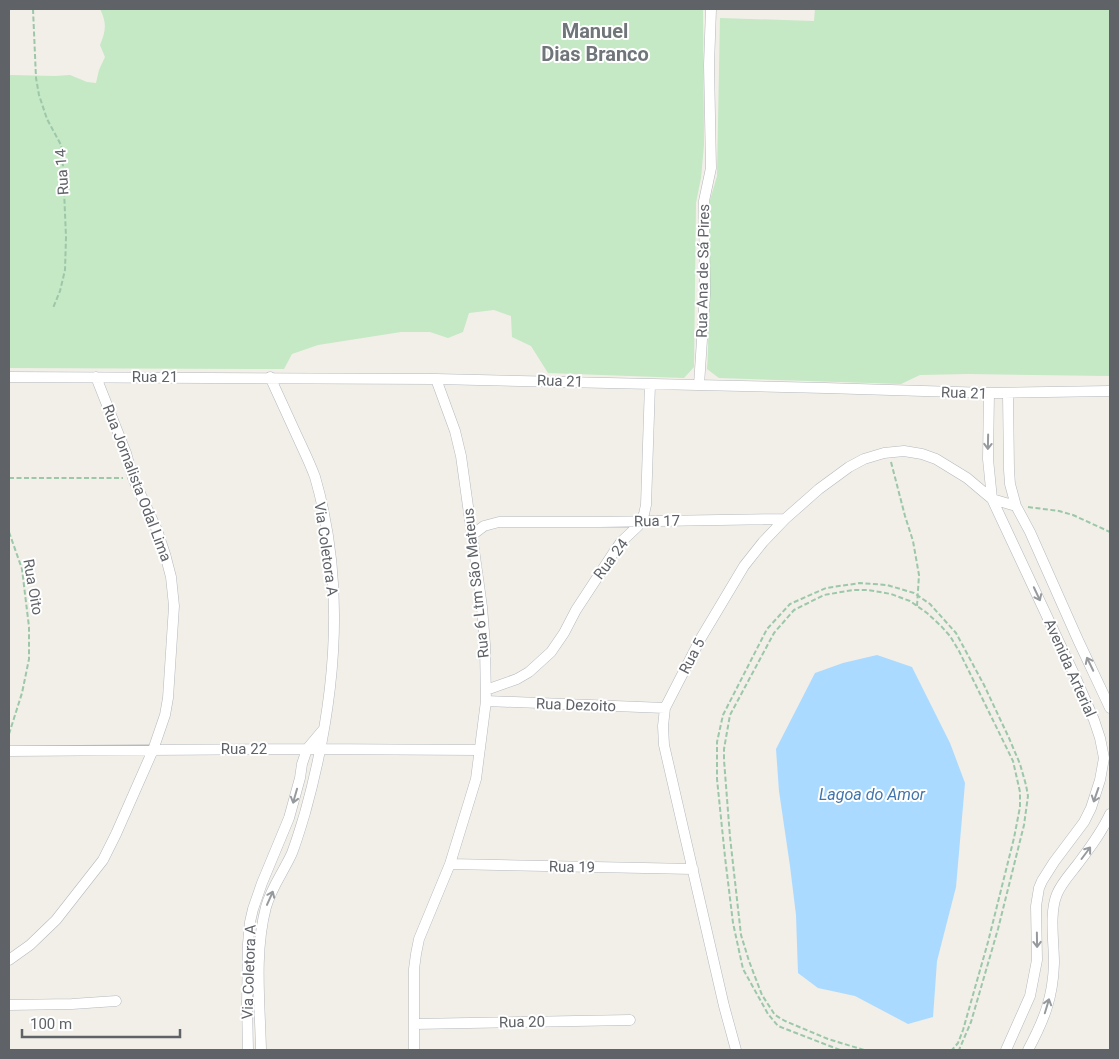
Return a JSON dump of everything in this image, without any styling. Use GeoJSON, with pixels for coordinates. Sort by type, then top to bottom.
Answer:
{"type":"FeatureCollection","features":[{"type":"Feature","properties":{"kind":"street","name":"Rua Ana de Sá Pires"},"geometry":{"type":"LineString","coordinates":[[699,385],[705,294],[704,201],[711,168],[709,64],[711,9]]}},
{"type":"Feature","properties":{"kind":"street","name":"Rua 21"},"geometry":{"type":"LineString","coordinates":[[9,377],[436,379],[1008,394],[1110,391]]}},
{"type":"Feature","properties":{"kind":"street","name":"Rua Jornalista Odal Lima"},"geometry":{"type":"LineString","coordinates":[[9,960],[30,946],[56,920],[102,860],[116,834],[153,750],[165,715],[168,698],[174,606],[171,577],[157,530],[133,478],[126,453],[96,377]]}},
{"type":"Feature","properties":{"kind":"street","name":"Via Coletora A"},"geometry":{"type":"LineString","coordinates":[[261,1050],[259,956],[264,914],[268,900],[292,851],[304,814],[320,750],[332,671],[334,642],[332,580],[322,504],[308,460],[270,378]]}},
{"type":"Feature","properties":{"kind":"street","name":"Rua 6 Ltm São Mateus"},"geometry":{"type":"LineString","coordinates":[[414,1050],[416,954],[422,933],[450,864],[476,779],[486,696],[483,617],[459,445],[456,431],[436,379]]}},
{"type":"Feature","properties":{"kind":"street"},"geometry":{"type":"LineString","coordinates":[[641,522],[646,505],[650,384]]}},
{"type":"Feature","properties":{"kind":"street","name":"Avenida Arterial"},"geometry":{"type":"LineString","coordinates":[[989,393],[988,459],[992,499],[1094,720],[1104,758],[1100,780],[1091,808],[1084,822],[1054,862],[1039,888],[1036,906],[1037,960],[1030,996],[1006,1050]]}},
{"type":"Feature","properties":{"kind":"street","name":"Avenida Arterial"},"geometry":{"type":"LineString","coordinates":[[1008,394],[1009,470],[1010,484],[1016,506],[1030,532],[1110,708]]}},
{"type":"Feature","properties":{"kind":"street","name":"Rua 5"},"geometry":{"type":"LineString","coordinates":[[736,1050],[724,1006],[664,745],[663,726],[665,708],[734,581],[750,558],[785,519],[819,489],[849,467],[864,459],[888,452],[904,451],[922,454],[936,459],[967,478],[992,499]]}},
{"type":"Feature","properties":{"kind":"street"},"geometry":{"type":"LineString","coordinates":[[992,499],[1016,506]]}},
{"type":"Feature","properties":{"kind":"street","name":"Rua 17"},"geometry":{"type":"LineString","coordinates":[[472,535],[484,526],[499,522],[785,519]]}},
{"type":"Feature","properties":{"kind":"street","name":"Rua 24"},"geometry":{"type":"LineString","coordinates":[[486,696],[530,672],[551,652],[614,552],[641,522]]}},
{"type":"Feature","properties":{"kind":"street","name":"Rua Dezoito"},"geometry":{"type":"LineString","coordinates":[[486,696],[665,708]]}},
{"type":"Feature","properties":{"kind":"street","name":"Via Coletora A"},"geometry":{"type":"LineString","coordinates":[[248,1050],[248,944],[253,909],[289,818],[307,749],[323,729]]}},
{"type":"Feature","properties":{"kind":"street","name":"Rua 22"},"geometry":{"type":"LineString","coordinates":[[9,751],[480,750]]}},
{"type":"Feature","properties":{"kind":"street"},"geometry":{"type":"LineString","coordinates":[[1028,1050],[1042,1022],[1052,984],[1054,912],[1057,894],[1091,846],[1110,814]]}},
{"type":"Feature","properties":{"kind":"street","name":"Rua 19"},"geometry":{"type":"LineString","coordinates":[[450,864],[693,869]]}},
{"type":"Feature","properties":{"kind":"street"},"geometry":{"type":"LineString","coordinates":[[9,1005],[116,1001]]}},
{"type":"Feature","properties":{"kind":"street","name":"Rua 20"},"geometry":{"type":"LineString","coordinates":[[414,1024],[630,1020]]}},
{"type":"Feature","properties":{"kind":"path","name":"Rua 14"},"geometry":{"type":"LineString","coordinates":[[33,9],[36,78],[39,95],[47,119],[59,139],[62,150],[66,237],[65,270],[60,291],[53,308]]}},
{"type":"Feature","properties":{"kind":"path"},"geometry":{"type":"LineString","coordinates":[[888,452],[913,541],[919,575],[917,606]]}},
{"type":"Feature","properties":{"kind":"path"},"geometry":{"type":"LineString","coordinates":[[9,478],[133,478]]}},
{"type":"Feature","properties":{"kind":"path"},"geometry":{"type":"LineString","coordinates":[[1016,506],[1059,511],[1110,532]]}},
{"type":"Feature","properties":{"kind":"path","name":"Rua Oito"},"geometry":{"type":"LineString","coordinates":[[9,532],[22,569],[29,627],[29,659],[22,693],[9,734]]}},
{"type":"Feature","properties":{"kind":"path"},"geometry":{"type":"LineString","coordinates":[[840,1050],[778,1026],[768,1014],[742,969],[733,923],[725,857],[717,779],[717,742],[723,715],[767,629],[790,604],[826,588],[860,583],[887,585],[914,593],[930,604],[956,633],[984,685],[1009,738],[1020,764],[1026,785],[1028,796],[1024,825],[998,929],[971,1022],[960,1050]]}},
{"type":"Feature","properties":{"kind":"path"},"geometry":{"type":"LineString","coordinates":[[864,1050],[828,1039],[785,1021],[775,1015],[762,995],[741,935],[730,837],[724,749],[730,714],[774,634],[794,610],[824,595],[853,590],[868,590],[891,594],[910,600],[950,636],[1013,761],[1020,792],[1020,807],[1014,838],[988,942],[958,1043],[952,1050]]}},
{"type":"Feature","properties":{"kind":"green space"},"geometry":{"type":"Polygon","coordinates":[[[100,9],[703,9],[704,145],[701,178],[696,203],[694,367],[684,378],[548,373],[531,346],[512,337],[511,316],[494,310],[469,313],[463,332],[448,338],[430,332],[401,332],[318,345],[292,354],[284,369],[9,368],[9,75],[70,75],[87,82],[96,83],[105,57],[100,45],[105,27],[100,9]]]}},
{"type":"Feature","properties":{"kind":"green space"},"geometry":{"type":"Polygon","coordinates":[[[815,9],[1110,9],[1110,376],[920,375],[901,384],[719,378],[707,369],[710,200],[717,176],[720,18],[814,21],[815,9]]]}},
{"type":"Feature","properties":{"kind":"water","name":"Lagoa do Amor"},"geometry":{"type":"Polygon","coordinates":[[[877,655],[912,667],[950,743],[965,783],[956,887],[937,961],[933,1017],[908,1024],[855,996],[818,988],[798,973],[796,915],[779,791],[776,749],[815,673],[843,663],[877,655]]]}},
{"type":"Feature","properties":{"kind":"district","name":"Manuel Dias Branco"},"geometry":{"type":"Point","coordinates":[595,42]}}]}
